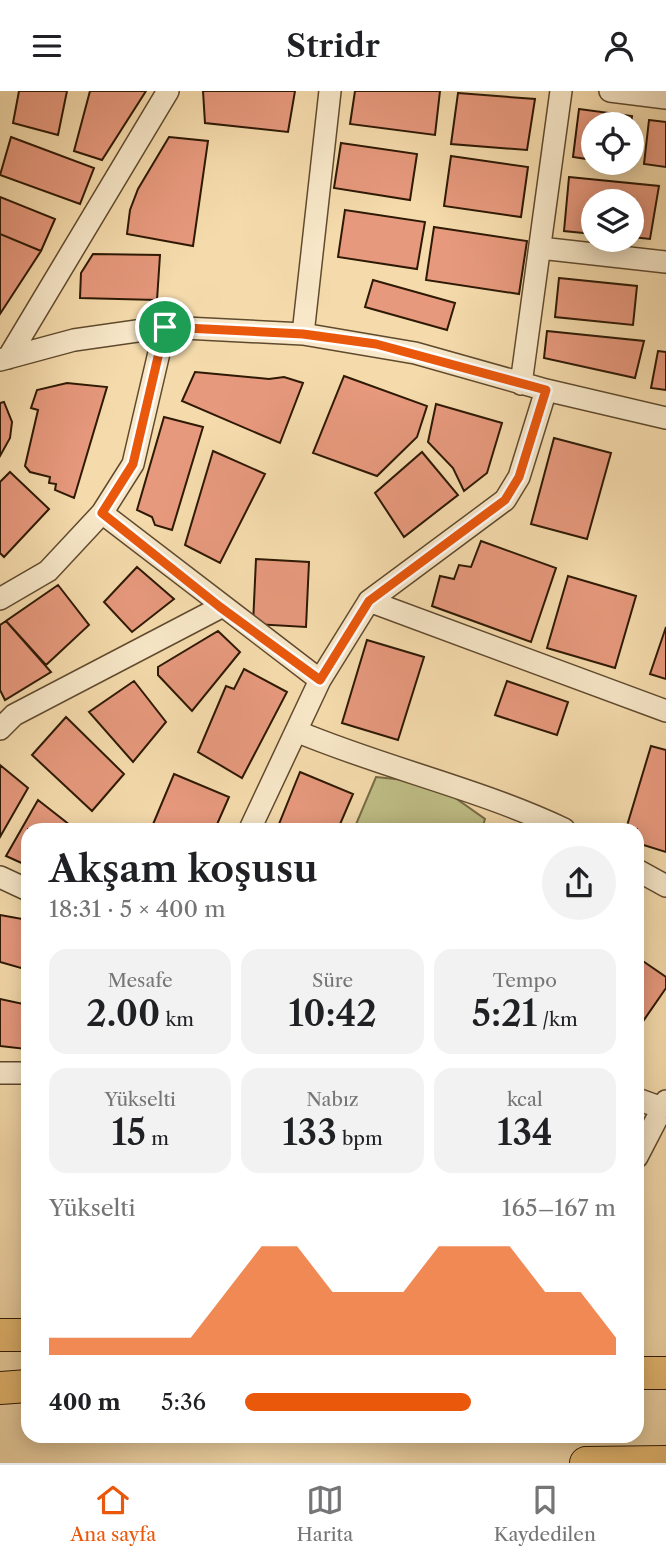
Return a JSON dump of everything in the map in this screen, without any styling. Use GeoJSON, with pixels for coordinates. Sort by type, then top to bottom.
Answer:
{"type":"FeatureCollection","features":[{"type":"Feature","properties":{"kind":"highway"},"geometry":{"type":"LineString","coordinates":[[0,1335],[21,1335]]}},
{"type":"Feature","properties":{"kind":"highway"},"geometry":{"type":"LineString","coordinates":[[644,1373],[666,1373]]}},
{"type":"Feature","properties":{"kind":"highway"},"geometry":{"type":"LineString","coordinates":[[0,1388],[21,1386]]}},
{"type":"Feature","properties":{"kind":"highway"},"geometry":{"type":"LineString","coordinates":[[586,1463],[666,1462]]}},
{"type":"Feature","properties":{"kind":"street"},"geometry":{"type":"LineString","coordinates":[[4,359],[168,91]]}},
{"type":"Feature","properties":{"kind":"street"},"geometry":{"type":"LineString","coordinates":[[303,334],[330,91]]}},
{"type":"Feature","properties":{"kind":"street"},"geometry":{"type":"LineString","coordinates":[[521,384],[561,91]]}},
{"type":"Feature","properties":{"kind":"street"},"geometry":{"type":"LineString","coordinates":[[610,91],[666,98]]}},
{"type":"Feature","properties":{"kind":"street"},"geometry":{"type":"LineString","coordinates":[[540,248],[666,262]]}},
{"type":"Feature","properties":{"kind":"street"},"geometry":{"type":"LineString","coordinates":[[4,359],[74,340],[165,327],[303,334],[415,353],[521,384],[666,418]]}},
{"type":"Feature","properties":{"kind":"street"},"geometry":{"type":"LineString","coordinates":[[0,599],[48,571],[102,513],[133,464],[165,327]]}},
{"type":"Feature","properties":{"kind":"street"},"geometry":{"type":"LineString","coordinates":[[253,823],[320,680],[369,601],[505,500],[519,477],[546,390]]}},
{"type":"Feature","properties":{"kind":"street"},"geometry":{"type":"LineString","coordinates":[[102,513],[220,607],[320,680]]}},
{"type":"Feature","properties":{"kind":"street"},"geometry":{"type":"LineString","coordinates":[[369,601],[666,711]]}},
{"type":"Feature","properties":{"kind":"street"},"geometry":{"type":"LineString","coordinates":[[0,729],[14,715],[220,607]]}},
{"type":"Feature","properties":{"kind":"street"},"geometry":{"type":"LineString","coordinates":[[296,731],[360,757],[493,799],[550,823]]}},
{"type":"Feature","properties":{"kind":"street"},"geometry":{"type":"LineString","coordinates":[[644,874],[666,886]]}},
{"type":"Feature","properties":{"kind":"street"},"geometry":{"type":"LineString","coordinates":[[0,877],[21,887]]}},
{"type":"Feature","properties":{"kind":"street"},"geometry":{"type":"LineString","coordinates":[[0,1073],[21,1073]]}},
{"type":"Feature","properties":{"kind":"street"},"geometry":{"type":"LineString","coordinates":[[644,1100],[664,1104],[644,1143]]}},
{"type":"Feature","properties":{"kind":"shaded area"},"geometry":{"type":"Polygon","coordinates":[[[376,777],[434,783],[485,819],[484,823],[357,823],[376,777]]]}},
{"type":"Feature","properties":{"kind":"building"},"geometry":{"type":"Polygon","coordinates":[[[19,91],[67,91],[58,135],[13,123],[19,91]]]}},
{"type":"Feature","properties":{"kind":"building"},"geometry":{"type":"Polygon","coordinates":[[[90,91],[146,91],[102,160],[74,151],[90,91]]]}},
{"type":"Feature","properties":{"kind":"building"},"geometry":{"type":"Polygon","coordinates":[[[203,91],[295,91],[288,132],[205,123],[203,91]]]}},
{"type":"Feature","properties":{"kind":"building"},"geometry":{"type":"Polygon","coordinates":[[[355,91],[440,91],[435,135],[350,124],[355,91]]]}},
{"type":"Feature","properties":{"kind":"building"},"geometry":{"type":"Polygon","coordinates":[[[458,93],[535,99],[527,150],[451,144],[458,93]]]}},
{"type":"Feature","properties":{"kind":"building"},"geometry":{"type":"Polygon","coordinates":[[[579,109],[602,112],[581,112],[581,158],[573,157],[579,109]]]}},
{"type":"Feature","properties":{"kind":"building"},"geometry":{"type":"Polygon","coordinates":[[[649,120],[666,122],[666,167],[644,164],[649,120]]]}},
{"type":"Feature","properties":{"kind":"building"},"geometry":{"type":"Polygon","coordinates":[[[11,137],[94,168],[80,204],[0,175],[11,137]]]}},
{"type":"Feature","properties":{"kind":"building"},"geometry":{"type":"Polygon","coordinates":[[[169,137],[208,141],[193,246],[127,234],[130,210],[138,189],[169,137]]]}},
{"type":"Feature","properties":{"kind":"building"},"geometry":{"type":"Polygon","coordinates":[[[341,143],[417,154],[410,200],[334,188],[341,143]]]}},
{"type":"Feature","properties":{"kind":"building"},"geometry":{"type":"Polygon","coordinates":[[[451,156],[528,167],[521,217],[444,206],[451,156]]]}},
{"type":"Feature","properties":{"kind":"building"},"geometry":{"type":"Polygon","coordinates":[[[569,177],[659,186],[650,239],[644,238],[644,189],[581,189],[581,233],[564,231],[569,177]]]}},
{"type":"Feature","properties":{"kind":"building"},"geometry":{"type":"Polygon","coordinates":[[[0,197],[55,219],[41,251],[0,234],[0,197]]]}},
{"type":"Feature","properties":{"kind":"building"},"geometry":{"type":"Polygon","coordinates":[[[345,210],[425,222],[417,269],[338,257],[345,210]]]}},
{"type":"Feature","properties":{"kind":"building"},"geometry":{"type":"Polygon","coordinates":[[[434,227],[527,241],[519,294],[426,280],[434,227]]]}},
{"type":"Feature","properties":{"kind":"building"},"geometry":{"type":"Polygon","coordinates":[[[0,234],[41,251],[0,314],[0,234]]]}},
{"type":"Feature","properties":{"kind":"building"},"geometry":{"type":"Polygon","coordinates":[[[93,254],[160,255],[157,300],[80,298],[81,273],[93,254]]]}},
{"type":"Feature","properties":{"kind":"building"},"geometry":{"type":"Polygon","coordinates":[[[559,278],[637,286],[633,325],[555,317],[559,278]]]}},
{"type":"Feature","properties":{"kind":"building"},"geometry":{"type":"Polygon","coordinates":[[[373,280],[455,303],[447,330],[365,307],[373,280]]]}},
{"type":"Feature","properties":{"kind":"building"},"geometry":{"type":"Polygon","coordinates":[[[547,331],[644,341],[635,378],[544,358],[547,331]]]}},
{"type":"Feature","properties":{"kind":"building"},"geometry":{"type":"Polygon","coordinates":[[[658,351],[666,352],[666,390],[651,388],[658,351]]]}},
{"type":"Feature","properties":{"kind":"building"},"geometry":{"type":"Polygon","coordinates":[[[195,372],[269,379],[284,377],[303,383],[280,443],[182,401],[195,372]]]}},
{"type":"Feature","properties":{"kind":"building"},"geometry":{"type":"Polygon","coordinates":[[[344,376],[427,406],[417,437],[377,476],[313,453],[344,376]]]}},
{"type":"Feature","properties":{"kind":"building"},"geometry":{"type":"Polygon","coordinates":[[[67,383],[107,387],[74,498],[55,490],[56,484],[49,483],[50,477],[30,472],[25,466],[38,410],[31,408],[37,390],[67,383]]]}},
{"type":"Feature","properties":{"kind":"building"},"geometry":{"type":"Polygon","coordinates":[[[4,402],[12,422],[10,438],[0,456],[0,403],[4,402]]]}},
{"type":"Feature","properties":{"kind":"building"},"geometry":{"type":"Polygon","coordinates":[[[436,404],[502,423],[487,473],[464,491],[453,468],[428,442],[436,404]]]}},
{"type":"Feature","properties":{"kind":"building"},"geometry":{"type":"Polygon","coordinates":[[[164,417],[203,427],[172,530],[155,525],[152,517],[137,510],[164,417]]]}},
{"type":"Feature","properties":{"kind":"building"},"geometry":{"type":"Polygon","coordinates":[[[554,438],[611,453],[587,539],[531,524],[554,438]]]}},
{"type":"Feature","properties":{"kind":"building"},"geometry":{"type":"Polygon","coordinates":[[[213,451],[265,474],[220,563],[185,545],[213,451]]]}},
{"type":"Feature","properties":{"kind":"building"},"geometry":{"type":"Polygon","coordinates":[[[422,452],[458,495],[404,537],[375,493],[422,452]]]}},
{"type":"Feature","properties":{"kind":"building"},"geometry":{"type":"Polygon","coordinates":[[[10,472],[49,509],[4,557],[0,553],[0,482],[10,472]]]}},
{"type":"Feature","properties":{"kind":"building"},"geometry":{"type":"Polygon","coordinates":[[[481,541],[556,568],[531,642],[432,606],[440,576],[454,579],[459,565],[471,567],[481,541]]]}},
{"type":"Feature","properties":{"kind":"building"},"geometry":{"type":"Polygon","coordinates":[[[256,559],[309,562],[306,627],[253,624],[256,559]]]}},
{"type":"Feature","properties":{"kind":"building"},"geometry":{"type":"Polygon","coordinates":[[[137,567],[174,599],[132,632],[104,602],[137,567]]]}},
{"type":"Feature","properties":{"kind":"building"},"geometry":{"type":"Polygon","coordinates":[[[568,576],[636,596],[615,668],[547,648],[568,576]]]}},
{"type":"Feature","properties":{"kind":"building"},"geometry":{"type":"Polygon","coordinates":[[[58,585],[89,625],[46,665],[6,621],[58,585]]]}},
{"type":"Feature","properties":{"kind":"building"},"geometry":{"type":"Polygon","coordinates":[[[6,621],[51,672],[5,700],[0,690],[0,625],[6,621]]]}},
{"type":"Feature","properties":{"kind":"building"},"geometry":{"type":"Polygon","coordinates":[[[666,627],[666,679],[650,674],[666,627]]]}},
{"type":"Feature","properties":{"kind":"building"},"geometry":{"type":"Polygon","coordinates":[[[218,631],[240,652],[192,711],[158,675],[158,667],[218,631]]]}},
{"type":"Feature","properties":{"kind":"building"},"geometry":{"type":"Polygon","coordinates":[[[367,640],[424,657],[398,740],[342,723],[367,640]]]}},
{"type":"Feature","properties":{"kind":"building"},"geometry":{"type":"Polygon","coordinates":[[[244,669],[287,692],[242,778],[198,752],[226,686],[234,689],[244,669]]]}},
{"type":"Feature","properties":{"kind":"building"},"geometry":{"type":"Polygon","coordinates":[[[134,681],[166,722],[133,762],[89,712],[134,681]]]}},
{"type":"Feature","properties":{"kind":"building"},"geometry":{"type":"Polygon","coordinates":[[[507,681],[568,702],[557,735],[495,715],[507,681]]]}},
{"type":"Feature","properties":{"kind":"building"},"geometry":{"type":"Polygon","coordinates":[[[66,717],[124,774],[92,811],[32,755],[66,717]]]}},
{"type":"Feature","properties":{"kind":"building"},"geometry":{"type":"Polygon","coordinates":[[[651,746],[666,750],[666,852],[644,845],[644,823],[628,823],[651,746]]]}},
{"type":"Feature","properties":{"kind":"building"},"geometry":{"type":"Polygon","coordinates":[[[0,765],[28,788],[0,837],[0,765]]]}},
{"type":"Feature","properties":{"kind":"building"},"geometry":{"type":"Polygon","coordinates":[[[300,772],[353,794],[341,823],[279,823],[300,772]]]}},
{"type":"Feature","properties":{"kind":"building"},"geometry":{"type":"Polygon","coordinates":[[[174,774],[229,797],[218,823],[154,823],[174,774]]]}},
{"type":"Feature","properties":{"kind":"building"},"geometry":{"type":"Polygon","coordinates":[[[38,800],[67,823],[25,823],[38,800]]]}},
{"type":"Feature","properties":{"kind":"building"},"geometry":{"type":"Polygon","coordinates":[[[21,830],[21,863],[6,856],[21,830]]]}},
{"type":"Feature","properties":{"kind":"building"},"geometry":{"type":"Polygon","coordinates":[[[0,915],[21,919],[21,968],[0,962],[0,915]]]}},
{"type":"Feature","properties":{"kind":"building"},"geometry":{"type":"Polygon","coordinates":[[[644,962],[666,977],[666,988],[644,1020],[644,962]]]}},
{"type":"Feature","properties":{"kind":"building"},"geometry":{"type":"Polygon","coordinates":[[[0,999],[21,1004],[21,1048],[0,1046],[0,999]]]}},
{"type":"Feature","properties":{"kind":"route"},"geometry":{"type":"LineString","coordinates":[[165,327],[340,338],[415,353],[546,390],[514,489],[495,509],[369,601],[320,680],[220,607],[102,513],[133,464],[165,327]]}}]}
